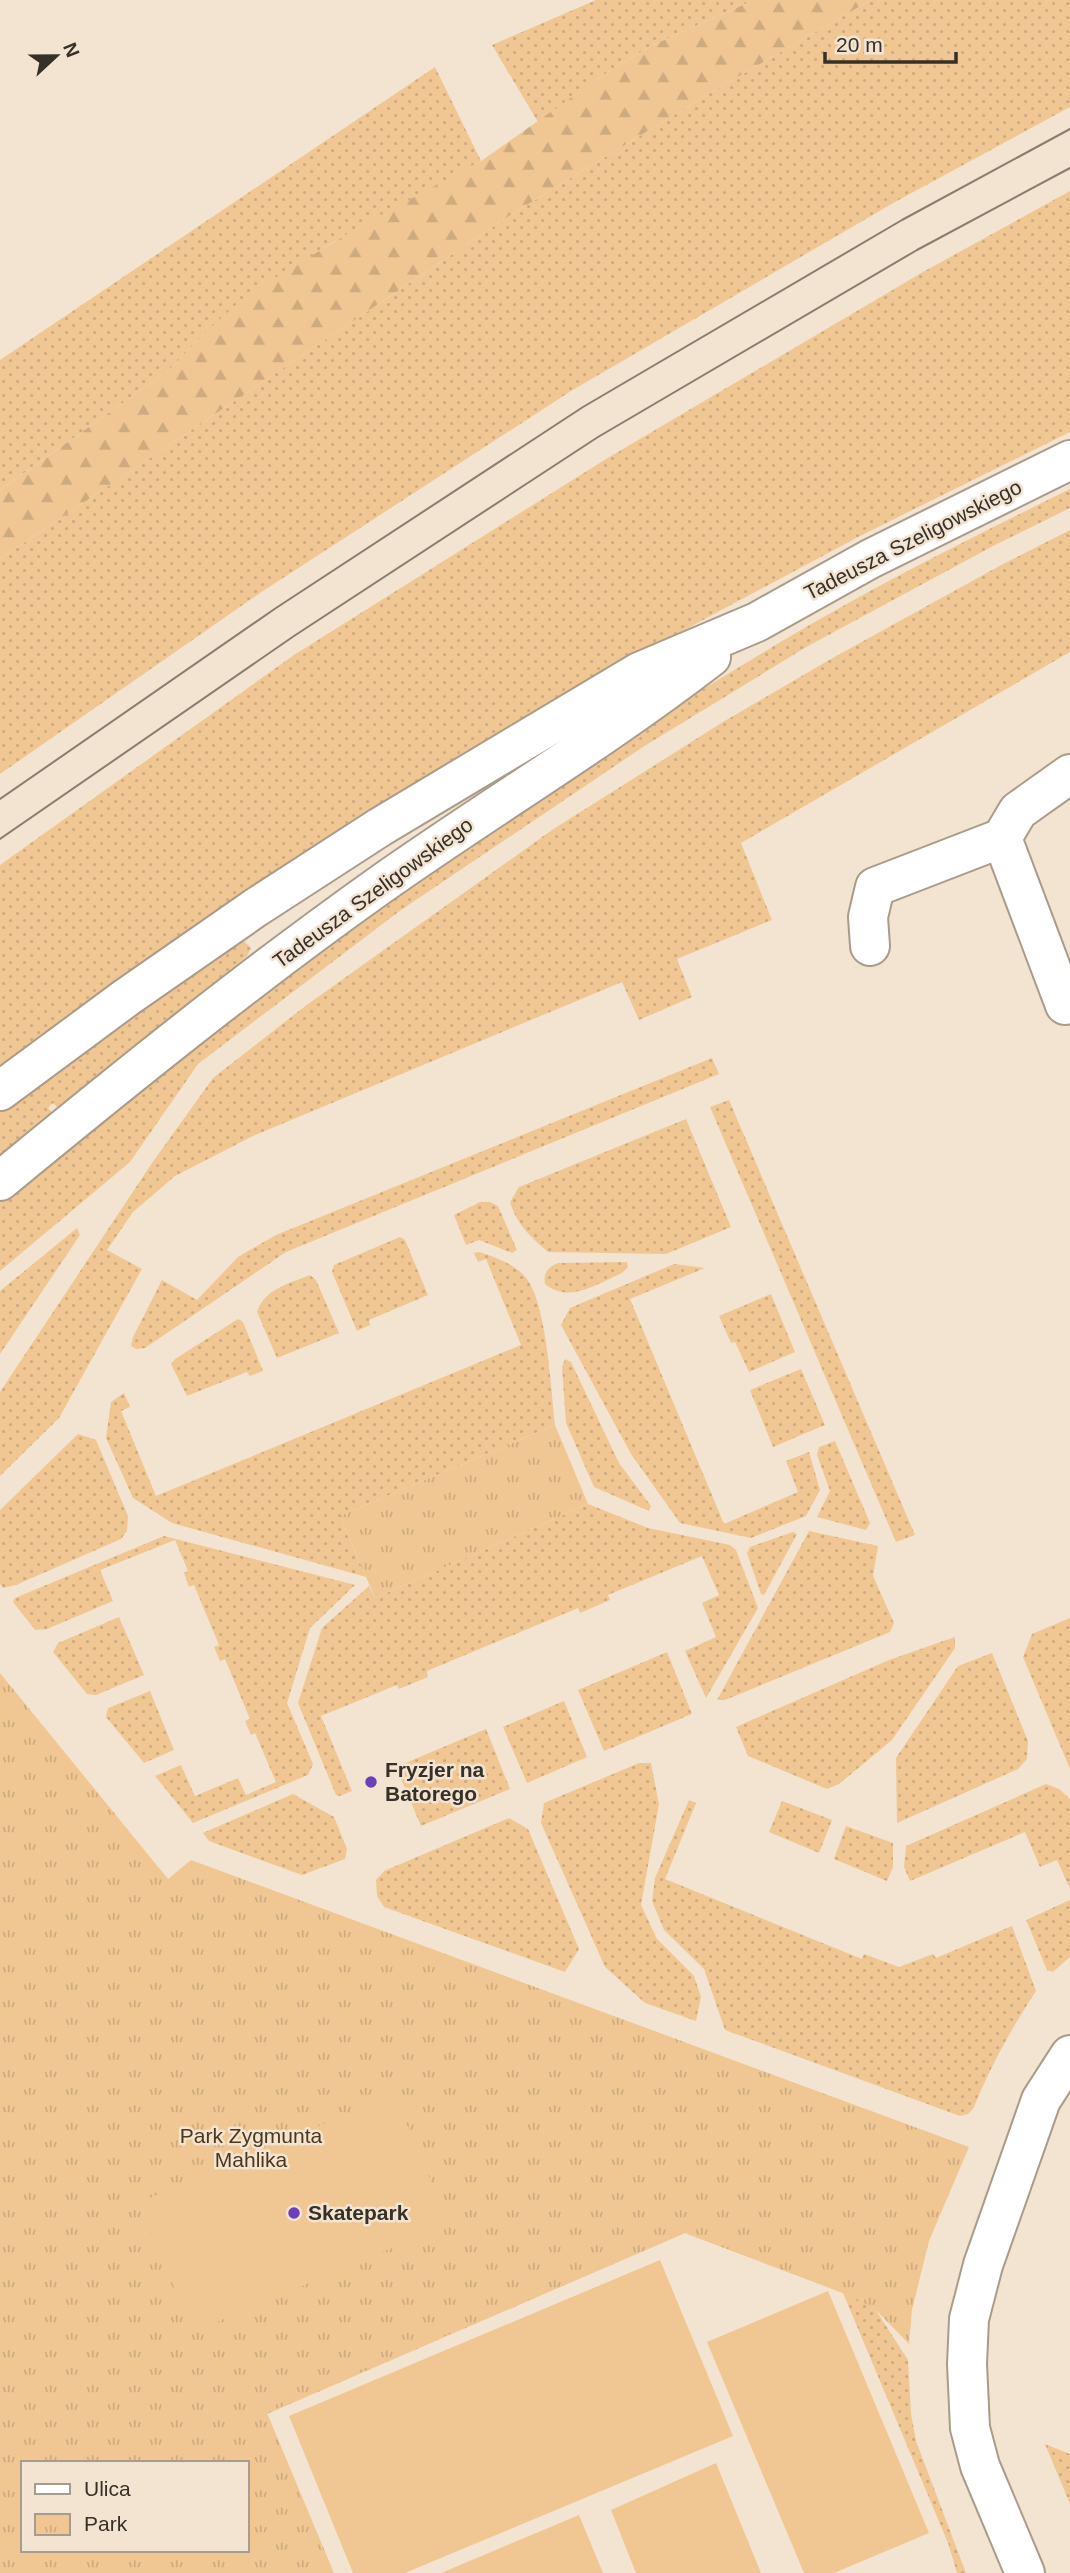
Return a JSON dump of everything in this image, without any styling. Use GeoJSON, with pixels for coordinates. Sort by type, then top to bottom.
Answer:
{"type":"FeatureCollection","features":[{"type":"Feature","properties":{"kind":"street","name":"Tadeusza Szeligowskiego"},"geometry":{"type":"LineString","coordinates":[[0,1091],[138,989],[255,908],[380,827],[639,673],[757,622],[882,553],[1070,460]]}},
{"type":"Feature","properties":{"kind":"street","name":"Tadeusza Szeligowskiego"},"geometry":{"type":"LineString","coordinates":[[0,1181],[175,1038],[368,894],[537,777],[653,702],[757,622]]}},
{"type":"Feature","properties":{"kind":"street"},"geometry":{"type":"LineString","coordinates":[[870,946],[868,917],[875,887],[1002,838],[1018,811],[1070,774]]}},
{"type":"Feature","properties":{"kind":"street"},"geometry":{"type":"LineString","coordinates":[[1002,838],[1065,1005]]}},
{"type":"Feature","properties":{"kind":"street"},"geometry":{"type":"LineString","coordinates":[[1025,2573],[981,2466],[970,2428],[967,2364],[969,2319],[983,2265],[1041,2100],[1070,2055]]}},
{"type":"Feature","properties":{"kind":"green space"},"geometry":{"type":"Polygon","coordinates":[[[596,0],[754,0],[653,45],[615,67],[538,122],[492,45],[596,0]]]}},
{"type":"Feature","properties":{"kind":"green space"},"geometry":{"type":"Polygon","coordinates":[[[754,0],[871,0],[708,94],[509,216],[0,559],[0,490],[168,371],[248,294],[364,224],[481,161],[615,67],[653,45],[754,0]]]}},
{"type":"Feature","properties":{"kind":"green space"},"geometry":{"type":"Polygon","coordinates":[[[871,0],[1070,0],[1070,107],[895,202],[571,391],[263,591],[0,774],[0,559],[509,216],[708,94],[871,0]]]}},
{"type":"Feature","properties":{"kind":"green space"},"geometry":{"type":"Polygon","coordinates":[[[435,67],[481,161],[330,244],[209,329],[168,371],[0,490],[0,360],[435,67]]]}},
{"type":"Feature","properties":{"kind":"green space"},"geometry":{"type":"Polygon","coordinates":[[[1070,191],[1070,432],[860,536],[630,659],[0,1068],[0,865],[294,655],[606,459],[923,272],[1070,191]]]}},
{"type":"Feature","properties":{"kind":"green space"},"geometry":{"type":"Polygon","coordinates":[[[1070,489],[1070,508],[995,545],[808,646],[646,745],[401,910],[198,1064],[130,1162],[0,1271],[0,1202],[269,984],[545,791],[727,674],[858,598],[1070,489]]]}},
{"type":"Feature","properties":{"kind":"green space"},"geometry":{"type":"Polygon","coordinates":[[[1070,530],[1070,652],[741,843],[772,920],[677,959],[692,997],[639,1020],[622,982],[253,1136],[175,1176],[133,1212],[107,1250],[142,1269],[59,1418],[0,1476],[0,1392],[152,1163],[213,1078],[308,1004],[552,830],[723,722],[829,660],[1070,530]]]}},
{"type":"Feature","properties":{"kind":"green space"},"geometry":{"type":"Polygon","coordinates":[[[243,940],[251,948],[247,956],[58,1108],[53,1103],[48,1108],[53,1113],[0,1156],[0,1109],[243,940]]]}},
{"type":"Feature","properties":{"kind":"green space"},"geometry":{"type":"Polygon","coordinates":[[[712,1058],[719,1074],[286,1252],[145,1348],[136,1349],[131,1346],[162,1280],[197,1300],[238,1257],[276,1235],[712,1058]]]}},
{"type":"Feature","properties":{"kind":"green space"},"geometry":{"type":"Polygon","coordinates":[[[729,1100],[915,1535],[896,1542],[710,1107],[729,1100]]]}},
{"type":"Feature","properties":{"kind":"green space"},"geometry":{"type":"Polygon","coordinates":[[[686,1119],[731,1227],[666,1254],[548,1252],[520,1224],[510,1202],[519,1187],[686,1119]]]}},
{"type":"Feature","properties":{"kind":"green space"},"geometry":{"type":"Polygon","coordinates":[[[480,1202],[490,1202],[498,1206],[517,1250],[512,1253],[479,1240],[466,1245],[454,1215],[480,1202]]]}},
{"type":"Feature","properties":{"kind":"green space"},"geometry":{"type":"Polygon","coordinates":[[[77,1228],[80,1235],[0,1354],[0,1291],[77,1228]]]}},
{"type":"Feature","properties":{"kind":"green space"},"geometry":{"type":"Polygon","coordinates":[[[400,1237],[405,1240],[428,1295],[369,1320],[370,1325],[357,1331],[332,1272],[334,1265],[400,1237]]]}},
{"type":"Feature","properties":{"kind":"green space"},"geometry":{"type":"Polygon","coordinates":[[[479,1252],[519,1271],[529,1282],[535,1295],[544,1331],[555,1425],[340,1516],[366,1577],[172,1523],[133,1498],[106,1438],[111,1402],[124,1393],[130,1407],[121,1411],[156,1496],[521,1345],[486,1259],[478,1262],[474,1253],[479,1252]]]}},
{"type":"Feature","properties":{"kind":"green space"},"geometry":{"type":"Polygon","coordinates":[[[627,1262],[628,1267],[622,1273],[583,1290],[564,1292],[545,1284],[547,1271],[558,1263],[627,1262]]]}},
{"type":"Feature","properties":{"kind":"green space"},"geometry":{"type":"Polygon","coordinates":[[[674,1264],[705,1268],[630,1299],[724,1524],[798,1492],[786,1461],[809,1452],[820,1490],[806,1516],[751,1538],[680,1523],[631,1454],[561,1325],[570,1308],[674,1264]]]}},
{"type":"Feature","properties":{"kind":"green space"},"geometry":{"type":"Polygon","coordinates":[[[310,1275],[316,1280],[339,1333],[277,1358],[257,1312],[260,1304],[272,1292],[310,1275]]]}},
{"type":"Feature","properties":{"kind":"green space"},"geometry":{"type":"Polygon","coordinates":[[[771,1294],[795,1352],[749,1372],[735,1342],[731,1343],[719,1316],[771,1294]]]}},
{"type":"Feature","properties":{"kind":"green space"},"geometry":{"type":"Polygon","coordinates":[[[238,1319],[243,1322],[263,1371],[250,1376],[247,1372],[187,1396],[171,1364],[238,1319]]]}},
{"type":"Feature","properties":{"kind":"green space"},"geometry":{"type":"Polygon","coordinates":[[[565,1359],[571,1362],[619,1463],[651,1506],[649,1511],[594,1487],[566,1423],[562,1367],[565,1359]]]}},
{"type":"Feature","properties":{"kind":"green space"},"geometry":{"type":"Polygon","coordinates":[[[801,1369],[825,1425],[773,1447],[750,1390],[801,1369]]]}},
{"type":"Feature","properties":{"kind":"green space"},"geometry":{"type":"Polygon","coordinates":[[[555,1425],[588,1504],[375,1598],[340,1516],[555,1425]]]}},
{"type":"Feature","properties":{"kind":"green space"},"geometry":{"type":"Polygon","coordinates":[[[78,1434],[96,1440],[128,1516],[127,1531],[121,1539],[16,1585],[3,1588],[0,1584],[0,1510],[78,1434]]]}},
{"type":"Feature","properties":{"kind":"green space"},"geometry":{"type":"Polygon","coordinates":[[[835,1441],[870,1523],[866,1530],[817,1517],[830,1491],[817,1455],[819,1447],[835,1441]]]}},
{"type":"Feature","properties":{"kind":"green space"},"geometry":{"type":"Polygon","coordinates":[[[588,1504],[648,1528],[730,1545],[736,1550],[758,1608],[706,1698],[685,1651],[716,1637],[702,1603],[719,1595],[702,1556],[608,1595],[610,1600],[580,1613],[578,1608],[427,1671],[428,1677],[399,1689],[397,1685],[321,1716],[352,1791],[336,1795],[298,1703],[322,1628],[369,1586],[375,1598],[588,1504]]]}},
{"type":"Feature","properties":{"kind":"green space"},"geometry":{"type":"Polygon","coordinates":[[[809,1531],[878,1546],[873,1576],[894,1623],[890,1632],[725,1700],[717,1700],[809,1531]]]}},
{"type":"Feature","properties":{"kind":"green space"},"geometry":{"type":"Polygon","coordinates":[[[793,1532],[797,1534],[764,1595],[761,1594],[747,1553],[750,1547],[793,1532]]]}},
{"type":"Feature","properties":{"kind":"green space"},"geometry":{"type":"Polygon","coordinates":[[[164,1536],[355,1585],[310,1628],[287,1703],[313,1764],[308,1775],[193,1823],[155,1776],[181,1765],[195,1796],[238,1778],[246,1795],[276,1782],[255,1733],[251,1735],[245,1721],[250,1719],[225,1659],[220,1661],[214,1647],[219,1645],[194,1585],[189,1587],[184,1573],[188,1571],[175,1540],[100,1570],[113,1601],[47,1629],[35,1630],[13,1602],[15,1598],[164,1536]]]}},
{"type":"Feature","properties":{"kind":"green space"},"geometry":{"type":"Polygon","coordinates":[[[119,1617],[144,1675],[96,1695],[87,1694],[53,1652],[58,1643],[119,1617]]]}},
{"type":"Feature","properties":{"kind":"green space"},"geometry":{"type":"Polygon","coordinates":[[[1070,1618],[1070,1769],[1023,1657],[1032,1634],[1070,1618]]]}},
{"type":"Feature","properties":{"kind":"green space"},"geometry":{"type":"Polygon","coordinates":[[[955,1637],[955,1648],[892,1740],[839,1784],[827,1789],[748,1756],[736,1727],[889,1660],[955,1637]]]}},
{"type":"Feature","properties":{"kind":"green space"},"geometry":{"type":"Polygon","coordinates":[[[667,1652],[692,1714],[604,1751],[578,1690],[667,1652]]]}},
{"type":"Feature","properties":{"kind":"green space"},"geometry":{"type":"Polygon","coordinates":[[[992,1653],[1028,1741],[1027,1759],[1018,1769],[897,1823],[896,1758],[958,1666],[992,1653]]]}},
{"type":"Feature","properties":{"kind":"green space","name":"Park Zygmunta Mahlika"},"geometry":{"type":"Polygon","coordinates":[[[0,1673],[168,1879],[191,1860],[969,2147],[929,2241],[912,2310],[909,2344],[873,2307],[685,2233],[267,2413],[334,2573],[0,2573],[0,1673]]]}},
{"type":"Feature","properties":{"kind":"green space"},"geometry":{"type":"Polygon","coordinates":[[[150,1691],[174,1750],[144,1763],[106,1717],[108,1708],[150,1691]]]}},
{"type":"Feature","properties":{"kind":"green space"},"geometry":{"type":"Polygon","coordinates":[[[564,1701],[587,1757],[527,1783],[503,1727],[564,1701]]]}},
{"type":"Feature","properties":{"kind":"green space"},"geometry":{"type":"Polygon","coordinates":[[[486,1729],[510,1789],[421,1826],[396,1767],[486,1729]]]}},
{"type":"Feature","properties":{"kind":"green space"},"geometry":{"type":"Polygon","coordinates":[[[639,1763],[651,1763],[659,1804],[641,1905],[657,1939],[694,1976],[701,1997],[696,2021],[645,2003],[605,1967],[541,1823],[544,1803],[639,1763]]]}},
{"type":"Feature","properties":{"kind":"green space"},"geometry":{"type":"Polygon","coordinates":[[[1046,1784],[1059,1789],[1070,1799],[1070,1889],[1057,1860],[1040,1867],[1025,1832],[910,1881],[904,1867],[906,1846],[1046,1784]]]}},
{"type":"Feature","properties":{"kind":"green space"},"geometry":{"type":"Polygon","coordinates":[[[293,1794],[334,1817],[347,1849],[345,1859],[302,1875],[209,1841],[203,1833],[293,1794]]]}},
{"type":"Feature","properties":{"kind":"green space"},"geometry":{"type":"Polygon","coordinates":[[[689,1800],[696,1803],[665,1879],[862,1959],[864,1954],[899,1967],[933,1954],[936,1958],[1012,1926],[1036,1991],[1001,2048],[973,2109],[968,2114],[960,2116],[725,2030],[704,1969],[664,1930],[652,1901],[655,1878],[689,1800]]]}},
{"type":"Feature","properties":{"kind":"green space"},"geometry":{"type":"Polygon","coordinates":[[[782,1801],[832,1820],[819,1853],[769,1832],[782,1801]]]}},
{"type":"Feature","properties":{"kind":"green space"},"geometry":{"type":"Polygon","coordinates":[[[509,1818],[528,1829],[579,1949],[565,1972],[384,1907],[377,1896],[376,1880],[384,1871],[509,1818]]]}},
{"type":"Feature","properties":{"kind":"green space"},"geometry":{"type":"Polygon","coordinates":[[[846,1826],[893,1843],[893,1867],[887,1881],[834,1859],[846,1826]]]}},
{"type":"Feature","properties":{"kind":"green space"},"geometry":{"type":"Polygon","coordinates":[[[1070,1900],[1070,1957],[1053,1972],[1047,1970],[1026,1920],[1070,1900]]]}},
{"type":"Feature","properties":{"kind":"green space","name":"Skatepark"},"geometry":{"type":"Polygon","coordinates":[[[394,2094],[449,2224],[193,2332],[138,2203],[394,2094]]]}},
{"type":"Feature","properties":{"kind":"green space"},"geometry":{"type":"Polygon","coordinates":[[[789,2175],[908,2360],[911,2414],[916,2441],[966,2573],[957,2573],[948,2543],[843,2293],[685,2233],[267,2414],[228,2416],[789,2175]]]}},
{"type":"Feature","properties":{"kind":"green space"},"geometry":{"type":"Polygon","coordinates":[[[660,2260],[733,2436],[405,2573],[353,2573],[289,2416],[660,2260]]]}},
{"type":"Feature","properties":{"kind":"green space"},"geometry":{"type":"Polygon","coordinates":[[[828,2291],[929,2533],[834,2573],[804,2573],[707,2342],[828,2291]]]}},
{"type":"Feature","properties":{"kind":"green space"},"geometry":{"type":"Polygon","coordinates":[[[1045,2444],[1070,2454],[1070,2504],[1045,2444]]]}},
{"type":"Feature","properties":{"kind":"green space"},"geometry":{"type":"Polygon","coordinates":[[[716,2463],[761,2573],[636,2573],[611,2510],[716,2463]]]}},
{"type":"Feature","properties":{"kind":"green space"},"geometry":{"type":"Polygon","coordinates":[[[579,2515],[603,2573],[441,2573],[579,2515]]]}},
{"type":"Feature","properties":{"kind":"tram line"},"geometry":{"type":"LineString","coordinates":[[0,799],[276,608],[583,407],[902,220],[1070,129]]}},
{"type":"Feature","properties":{"kind":"tram line"},"geometry":{"type":"LineString","coordinates":[[0,839],[294,636],[598,437],[917,250],[1070,168]]}},
{"type":"Feature","properties":{"kind":"place","name":"Fryzjer na Batorego"},"geometry":{"type":"Point","coordinates":[371,1782]}},
{"type":"Feature","properties":{"kind":"place","name":"Skatepark"},"geometry":{"type":"Point","coordinates":[294,2213]}}]}
